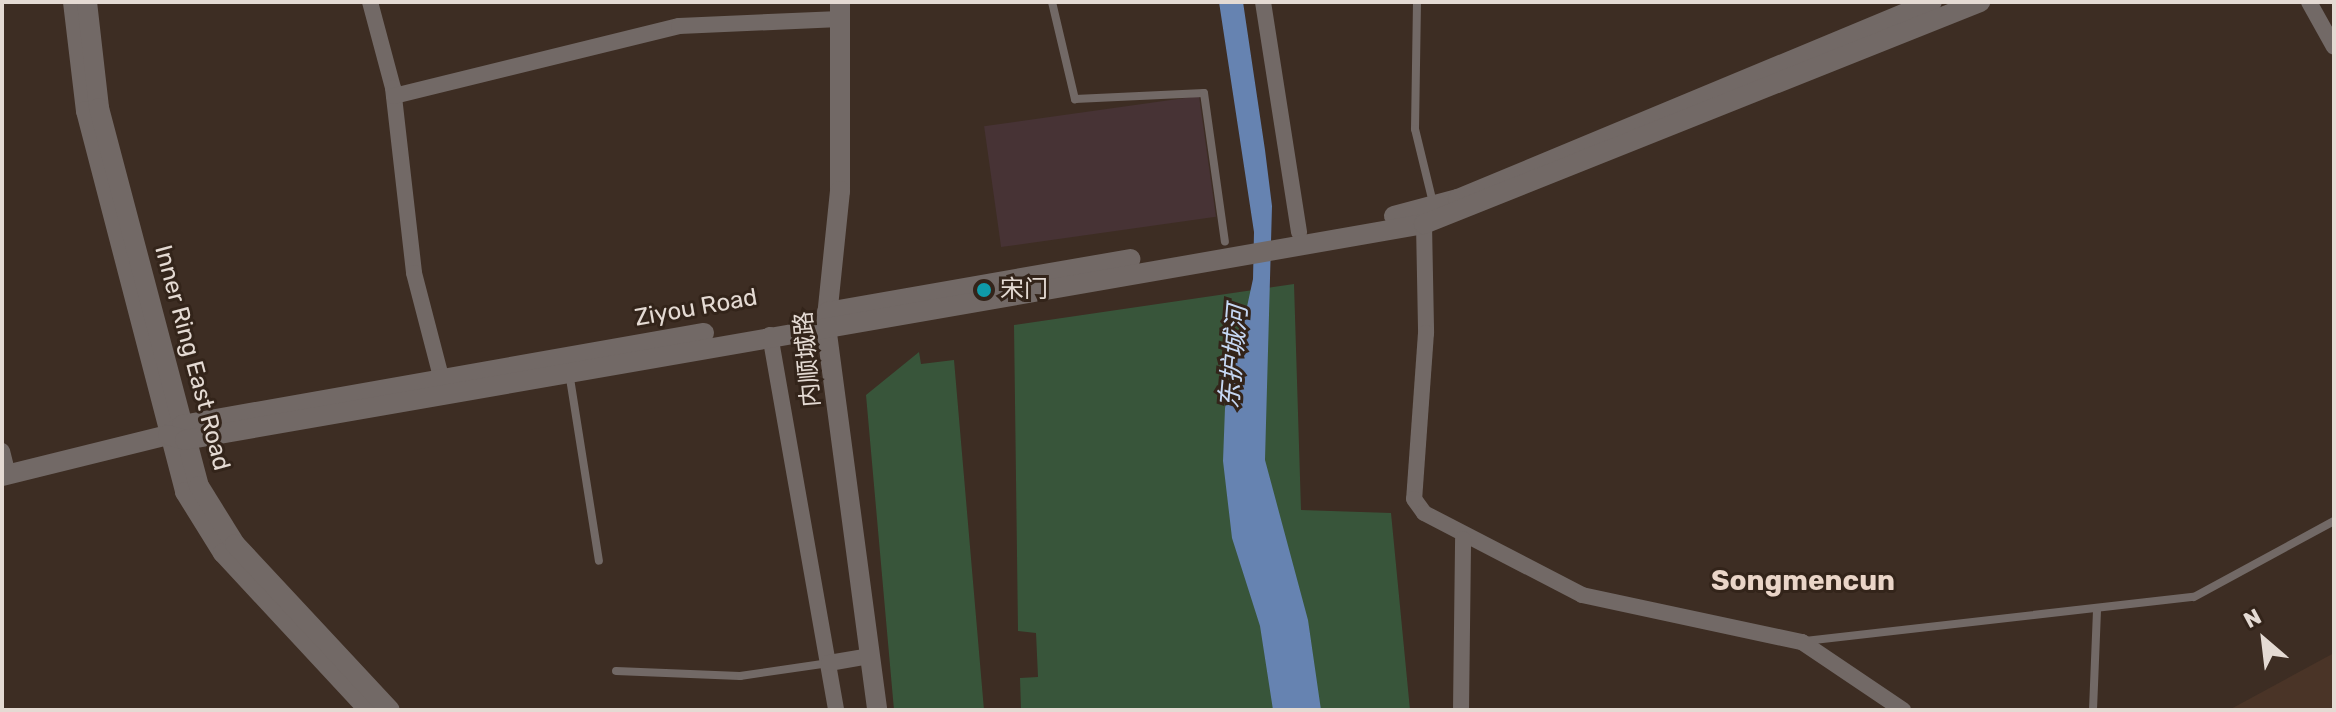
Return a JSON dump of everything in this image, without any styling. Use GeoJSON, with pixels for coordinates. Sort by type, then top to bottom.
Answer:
{"type":"FeatureCollection","features":[{"type":"Feature","properties":{"kind":"street","name":"Inner Ring East Road"},"geometry":{"type":"LineString","coordinates":[[73,2],[86,111],[178,433],[199,486],[235,544],[390,710]]}},
{"type":"Feature","properties":{"kind":"street","name":"Inner Ring East Road"},"geometry":{"type":"LineString","coordinates":[[87,2],[99,108],[178,433],[185,492],[223,553],[369,710]]}},
{"type":"Feature","properties":{"kind":"street"},"geometry":{"type":"LineString","coordinates":[[370,2],[394,96],[414,273],[443,386]]}},
{"type":"Feature","properties":{"kind":"street"},"geometry":{"type":"LineString","coordinates":[[1263,2],[1291,237]]}},
{"type":"Feature","properties":{"kind":"street"},"geometry":{"type":"LineString","coordinates":[[1429,215],[1932,2]]}},
{"type":"Feature","properties":{"kind":"street"},"geometry":{"type":"LineString","coordinates":[[1429,215],[1980,2]]}},
{"type":"Feature","properties":{"kind":"street"},"geometry":{"type":"LineString","coordinates":[[2309,2],[2334,47]]}},
{"type":"Feature","properties":{"kind":"street"},"geometry":{"type":"LineString","coordinates":[[394,96],[679,26],[840,10]]}},
{"type":"Feature","properties":{"kind":"street","name":"内顺城路"},"geometry":{"type":"LineString","coordinates":[[840,10],[840,191],[827,319],[877,710]]}},
{"type":"Feature","properties":{"kind":"street","name":"Ziyou Road"},"geometry":{"type":"LineString","coordinates":[[5,476],[178,433],[1233,245],[1429,215]]}},
{"type":"Feature","properties":{"kind":"street"},"geometry":{"type":"LineString","coordinates":[[1429,215],[1426,333],[1414,499],[1463,539],[1606,603],[1802,642],[1903,710]]}},
{"type":"Feature","properties":{"kind":"street","name":"Ziyou Road"},"geometry":{"type":"LineString","coordinates":[[443,386],[569,372],[770,335],[827,319]]}},
{"type":"Feature","properties":{"kind":"street"},"geometry":{"type":"LineString","coordinates":[[770,335],[836,710]]}},
{"type":"Feature","properties":{"kind":"street"},"geometry":{"type":"LineString","coordinates":[[2,451],[5,476]]}},
{"type":"Feature","properties":{"kind":"street"},"geometry":{"type":"LineString","coordinates":[[1461,710],[1463,539]]}},
{"type":"Feature","properties":{"kind":"street"},"geometry":{"type":"LineString","coordinates":[[829,663],[870,656]]}},
{"type":"Feature","properties":{"kind":"lane"},"geometry":{"type":"LineString","coordinates":[[1052,2],[1075,99],[1204,93],[1233,245]]}},
{"type":"Feature","properties":{"kind":"lane"},"geometry":{"type":"LineString","coordinates":[[1417,2],[1415,129],[1429,215]]}},
{"type":"Feature","properties":{"kind":"lane"},"geometry":{"type":"LineString","coordinates":[[569,372],[599,561]]}},
{"type":"Feature","properties":{"kind":"lane"},"geometry":{"type":"LineString","coordinates":[[1802,642],[2097,611],[2208,592],[2334,521]]}},
{"type":"Feature","properties":{"kind":"lane"},"geometry":{"type":"LineString","coordinates":[[2093,710],[2097,611]]}},
{"type":"Feature","properties":{"kind":"lane"},"geometry":{"type":"LineString","coordinates":[[616,671],[740,676],[829,663]]}},
{"type":"Feature","properties":{"kind":"shaded area"},"geometry":{"type":"Polygon","coordinates":[[[1199,96],[1216,217],[1001,247],[984,126],[1199,96]]]}},
{"type":"Feature","properties":{"kind":"shaded area"},"geometry":{"type":"Polygon","coordinates":[[[2334,653],[2334,710],[2229,710],[2334,653]]]}},
{"type":"Feature","properties":{"kind":"green space"},"geometry":{"type":"Polygon","coordinates":[[[1294,284],[1301,510],[1391,513],[1410,710],[1021,710],[1020,678],[1038,677],[1036,633],[1018,631],[1014,325],[1294,284]]]}},
{"type":"Feature","properties":{"kind":"green space"},"geometry":{"type":"Polygon","coordinates":[[[919,352],[921,364],[954,360],[984,710],[894,710],[866,395],[919,352]]]}},
{"type":"Feature","properties":{"kind":"water"},"geometry":{"type":"Polygon","coordinates":[[[1219,2],[1243,2],[1265,150],[1272,206],[1265,460],[1308,620],[1321,710],[1273,710],[1260,626],[1232,538],[1223,461],[1225,408],[1253,279],[1254,232],[1219,2]]]}},
{"type":"Feature","properties":{"kind":"place","name":"宋门"},"geometry":{"type":"Point","coordinates":[984,290]}},
{"type":"Feature","properties":{"kind":"district","name":"Songmencun"},"geometry":{"type":"Point","coordinates":[1803,581]}},
{"type":"Feature","properties":{"kind":"water label","name":"东护城河"},"geometry":{"type":"Point","coordinates":[1234,357]}}]}
